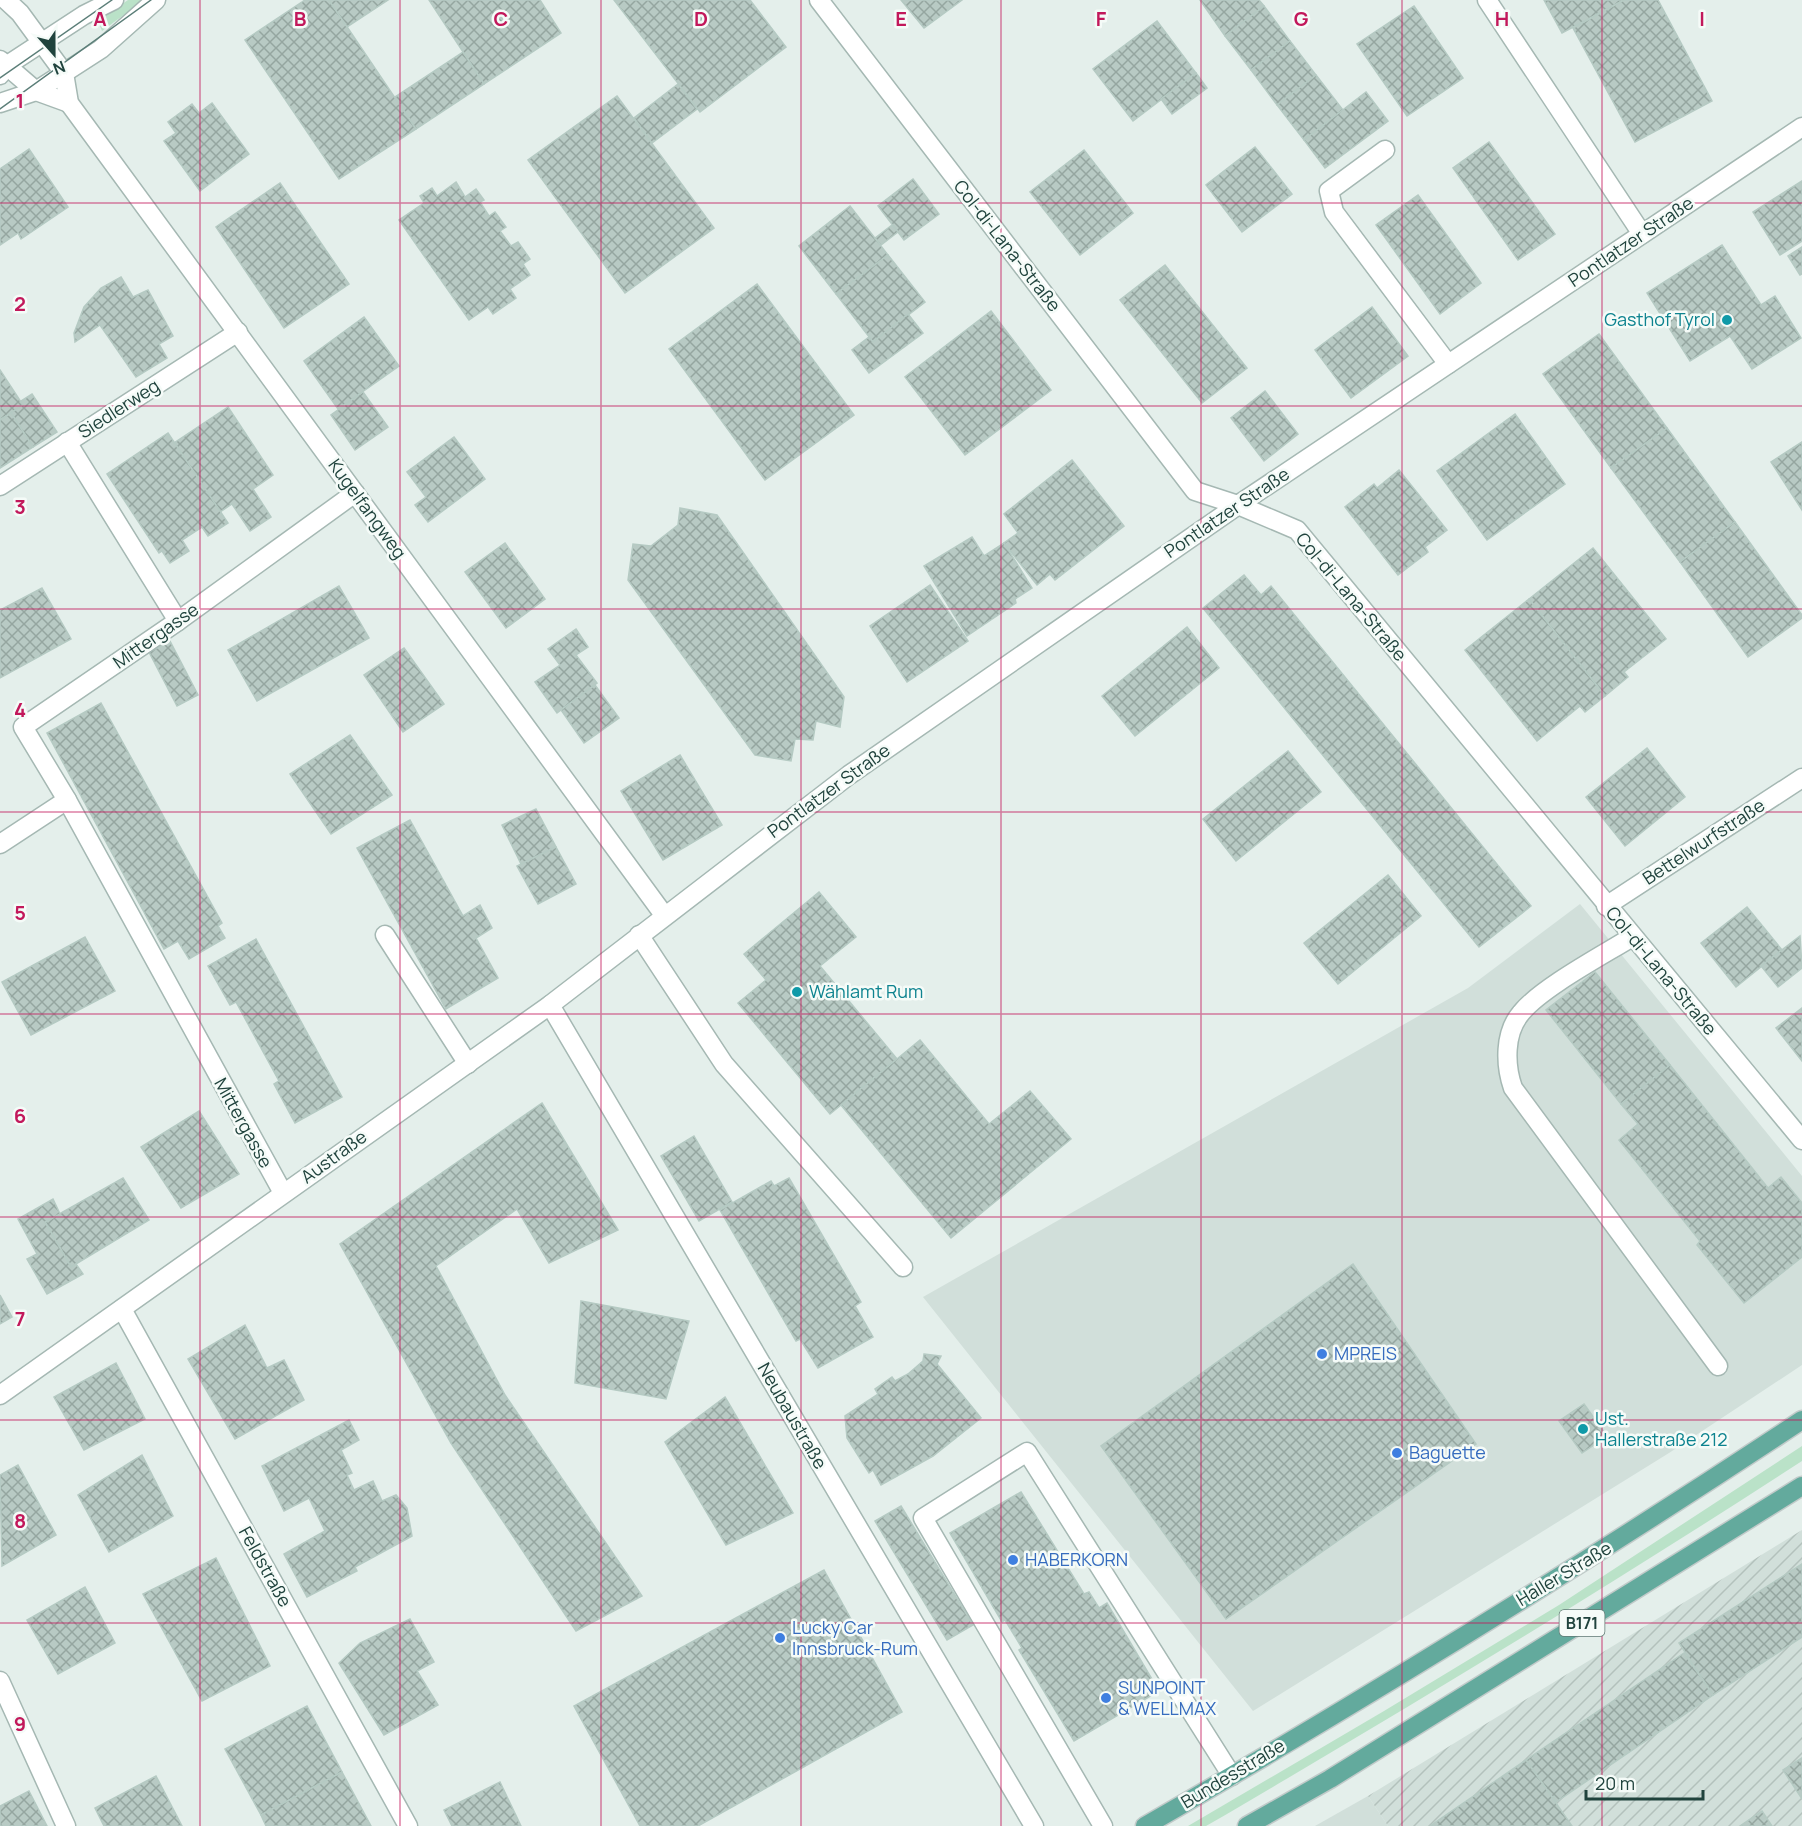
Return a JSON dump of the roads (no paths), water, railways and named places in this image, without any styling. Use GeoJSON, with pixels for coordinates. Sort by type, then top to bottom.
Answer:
{"type":"FeatureCollection","features":[{"type":"Feature","properties":{"kind":"main road","name":"Haller Straße"},"geometry":{"type":"LineString","coordinates":[[1321,1722],[1610,1546],[1802,1420]]}},
{"type":"Feature","properties":{"kind":"main road","name":"B171"},"geometry":{"type":"LineString","coordinates":[[1247,1826],[1362,1759],[1802,1486]]}},
{"type":"Feature","properties":{"kind":"main road","name":"Bundesstraße"},"geometry":{"type":"LineString","coordinates":[[1145,1826],[1321,1722]]}},
{"type":"Feature","properties":{"kind":"street","name":"Kugelfangweg"},"geometry":{"type":"LineString","coordinates":[[6,0],[20,13],[64,73],[69,103],[664,915]]}},
{"type":"Feature","properties":{"kind":"street"},"geometry":{"type":"LineString","coordinates":[[69,103],[36,92],[2,67],[84,15],[114,0]]}},
{"type":"Feature","properties":{"kind":"street"},"geometry":{"type":"LineString","coordinates":[[0,103],[36,92],[101,49],[156,0]]}},
{"type":"Feature","properties":{"kind":"street","name":"Col-di-Lana-Straße"},"geometry":{"type":"LineString","coordinates":[[819,0],[1195,491],[1238,505],[1297,530],[1802,1140]]}},
{"type":"Feature","properties":{"kind":"street"},"geometry":{"type":"LineString","coordinates":[[1487,0],[1642,234]]}},
{"type":"Feature","properties":{"kind":"street","name":"Pontlatzer Straße"},"geometry":{"type":"LineString","coordinates":[[664,915],[849,775],[1238,505],[1802,127]]}},
{"type":"Feature","properties":{"kind":"street"},"geometry":{"type":"LineString","coordinates":[[1385,150],[1329,191],[1334,212],[1448,364]]}},
{"type":"Feature","properties":{"kind":"street","name":"Siedlerweg"},"geometry":{"type":"LineString","coordinates":[[0,486],[238,332]]}},
{"type":"Feature","properties":{"kind":"street"},"geometry":{"type":"LineString","coordinates":[[67,442],[178,621]]}},
{"type":"Feature","properties":{"kind":"street","name":"Mittergasse"},"geometry":{"type":"LineString","coordinates":[[283,1193],[66,800],[23,727],[178,621],[355,493]]}},
{"type":"Feature","properties":{"kind":"street","name":"Bettelwurfstraße"},"geometry":{"type":"LineString","coordinates":[[1606,906],[1802,778]]}},
{"type":"Feature","properties":{"kind":"street"},"geometry":{"type":"LineString","coordinates":[[0,844],[66,800]]}},
{"type":"Feature","properties":{"kind":"street","name":"Austraße"},"geometry":{"type":"LineString","coordinates":[[0,1395],[550,1005],[664,915]]}},
{"type":"Feature","properties":{"kind":"street"},"geometry":{"type":"LineString","coordinates":[[385,935],[468,1064]]}},
{"type":"Feature","properties":{"kind":"street"},"geometry":{"type":"LineString","coordinates":[[639,936],[724,1064],[903,1267]]}},
{"type":"Feature","properties":{"kind":"street"},"geometry":{"type":"LineString","coordinates":[[1632,937],[1541,995],[1520,1013],[1509,1041],[1507,1070],[1514,1088],[1718,1366]]}},
{"type":"Feature","properties":{"kind":"street","name":"Neubaustraße"},"geometry":{"type":"LineString","coordinates":[[550,1005],[1034,1826]]}},
{"type":"Feature","properties":{"kind":"street","name":"Feldstraße"},"geometry":{"type":"LineString","coordinates":[[122,1309],[408,1826]]}},
{"type":"Feature","properties":{"kind":"street"},"geometry":{"type":"LineString","coordinates":[[1103,1826],[922,1518],[1026,1452],[1232,1776]]}},
{"type":"Feature","properties":{"kind":"street"},"geometry":{"type":"LineString","coordinates":[[0,1681],[66,1826]]}},
{"type":"Feature","properties":{"kind":"tram line"},"geometry":{"type":"LineString","coordinates":[[0,78],[112,0]]}},
{"type":"Feature","properties":{"kind":"tram line"},"geometry":{"type":"LineString","coordinates":[[0,109],[151,0]]}},
{"type":"Feature","properties":{"kind":"place","name":"Gasthof Tyrol"},"geometry":{"type":"Point","coordinates":[1727,320]}},
{"type":"Feature","properties":{"kind":"place","name":"Wählamt Rum"},"geometry":{"type":"Point","coordinates":[797,992]}},
{"type":"Feature","properties":{"kind":"place","name":"MPREIS"},"geometry":{"type":"Point","coordinates":[1322,1354]}},
{"type":"Feature","properties":{"kind":"place","name":"Ust. Hallerstraße 212"},"geometry":{"type":"Point","coordinates":[1583,1429]}},
{"type":"Feature","properties":{"kind":"place","name":"Baguette"},"geometry":{"type":"Point","coordinates":[1397,1453]}},
{"type":"Feature","properties":{"kind":"place","name":"HABERKORN"},"geometry":{"type":"Point","coordinates":[1013,1560]}},
{"type":"Feature","properties":{"kind":"place","name":"Lucky Car Innsbruck-Rum"},"geometry":{"type":"Point","coordinates":[780,1638]}},
{"type":"Feature","properties":{"kind":"place","name":"SUNPOINT & WELLMAX"},"geometry":{"type":"Point","coordinates":[1106,1698]}}]}
